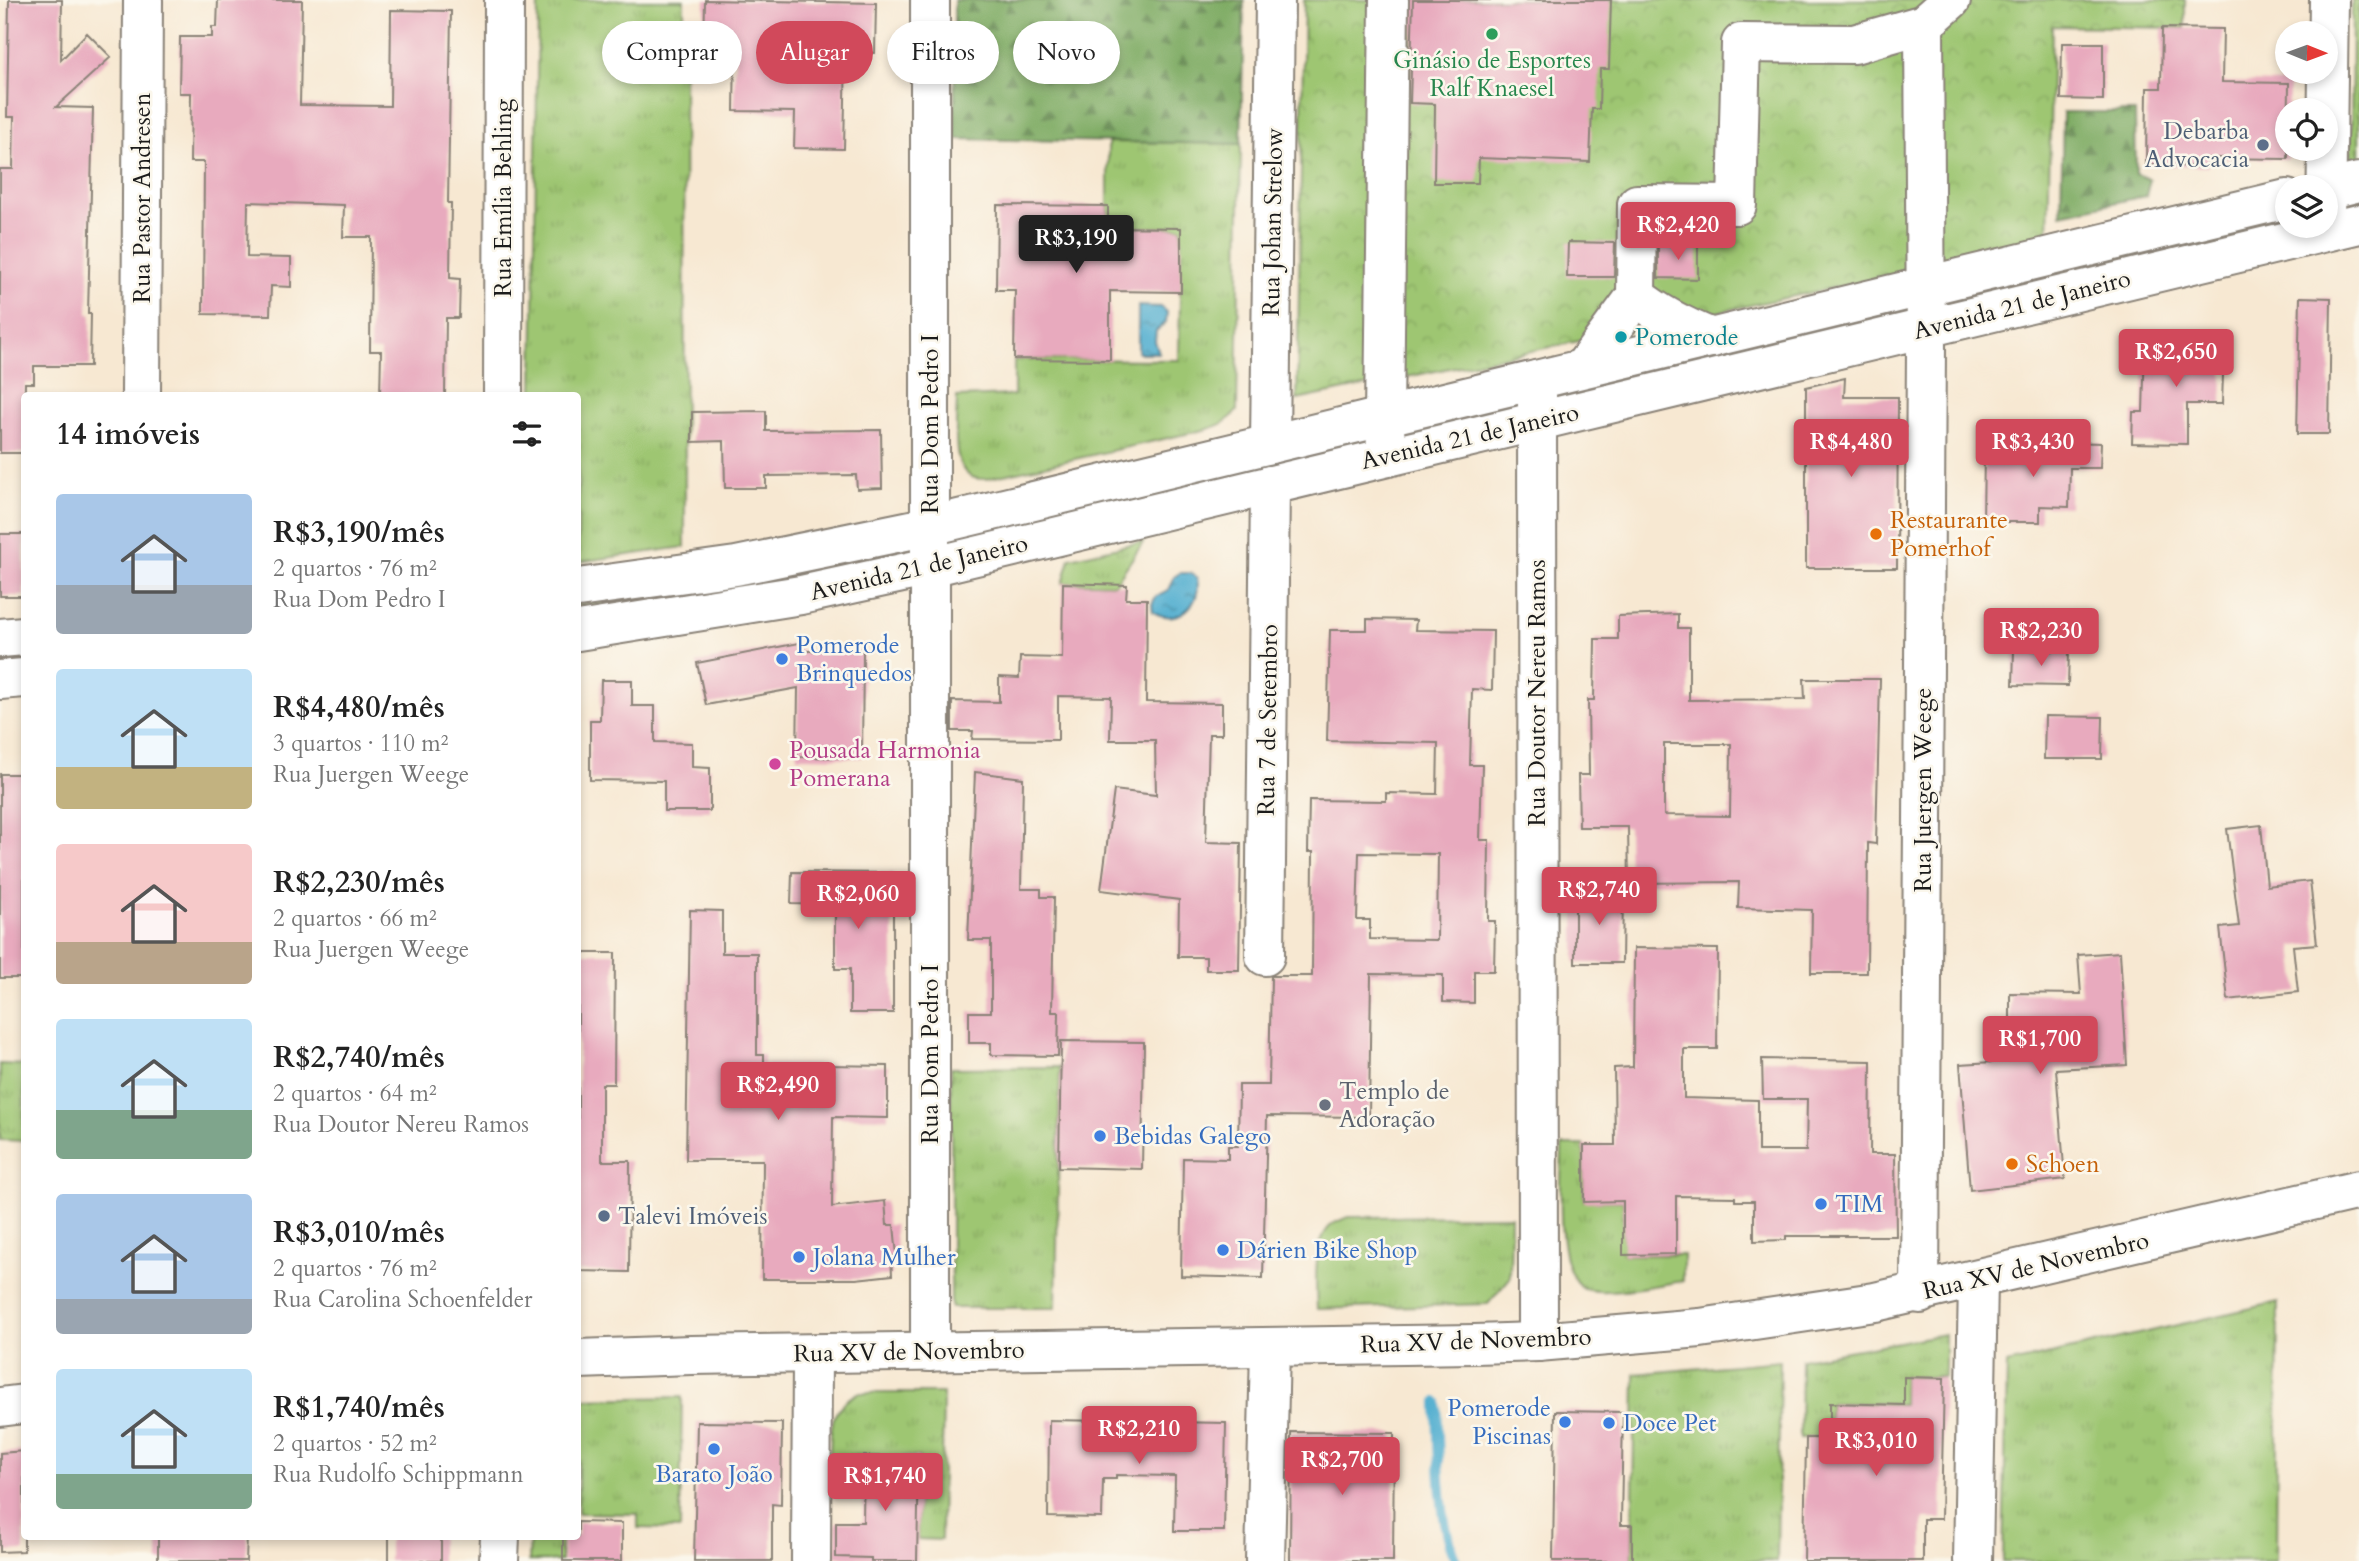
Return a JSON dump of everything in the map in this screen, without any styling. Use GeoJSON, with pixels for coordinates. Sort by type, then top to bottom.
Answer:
{"type":"FeatureCollection","features":[{"type":"Feature","properties":{"kind":"street","name":"Rua Pastor Andresen"},"geometry":{"type":"LineString","coordinates":[[141,392],[143,0]]}},
{"type":"Feature","properties":{"kind":"street","name":"Rua Emília Behling"},"geometry":{"type":"LineString","coordinates":[[503,392],[504,0]]}},
{"type":"Feature","properties":{"kind":"street","name":"Rua Dom Pedro I"},"geometry":{"type":"LineString","coordinates":[[930,0],[930,1352]]}},
{"type":"Feature","properties":{"kind":"street","name":"Rua Johan Strelow"},"geometry":{"type":"LineString","coordinates":[[1270,485],[1275,0]]}},
{"type":"Feature","properties":{"kind":"street"},"geometry":{"type":"LineString","coordinates":[[1387,457],[1384,417],[1389,0]]}},
{"type":"Feature","properties":{"kind":"street"},"geometry":{"type":"LineString","coordinates":[[2326,175],[2329,0]]}},
{"type":"Feature","properties":{"kind":"street"},"geometry":{"type":"LineString","coordinates":[[1583,368],[1636,296],[1637,204],[1737,205],[1741,43],[1854,44],[1938,12]]}},
{"type":"Feature","properties":{"kind":"street","name":"Rua Juergen Weege"},"geometry":{"type":"LineString","coordinates":[[1920,1294],[1926,286],[1938,12]]}},
{"type":"Feature","properties":{"kind":"street"},"geometry":{"type":"LineString","coordinates":[[2338,187],[2359,182]]}},
{"type":"Feature","properties":{"kind":"street","name":"Avenida 21 de Janeiro"},"geometry":{"type":"LineString","coordinates":[[581,588],[736,566],[930,526],[2275,202]]}},
{"type":"Feature","properties":{"kind":"street","name":"Avenida 21 de Janeiro"},"geometry":{"type":"LineString","coordinates":[[581,631],[801,595],[930,566],[2286,238]]}},
{"type":"Feature","properties":{"kind":"street"},"geometry":{"type":"LineString","coordinates":[[1636,296],[1654,311],[1712,338]]}},
{"type":"Feature","properties":{"kind":"street","name":"Rua Doutor Nereu Ramos"},"geometry":{"type":"LineString","coordinates":[[1537,380],[1538,1342]]}},
{"type":"Feature","properties":{"kind":"street","name":"Rua 7 de Setembro"},"geometry":{"type":"LineString","coordinates":[[1265,956],[1270,485]]}},
{"type":"Feature","properties":{"kind":"street"},"geometry":{"type":"LineString","coordinates":[[0,638],[21,636]]}},
{"type":"Feature","properties":{"kind":"street"},"geometry":{"type":"LineString","coordinates":[[0,680],[21,678]]}},
{"type":"Feature","properties":{"kind":"street","name":"Rua XV de Novembro"},"geometry":{"type":"LineString","coordinates":[[581,1359],[1538,1342],[1700,1328],[1837,1309],[1920,1294],[2359,1190]]}},
{"type":"Feature","properties":{"kind":"street"},"geometry":{"type":"LineString","coordinates":[[1973,1561],[1978,1280]]}},
{"type":"Feature","properties":{"kind":"street"},"geometry":{"type":"LineString","coordinates":[[1265,1561],[1270,1348]]}},
{"type":"Feature","properties":{"kind":"street"},"geometry":{"type":"LineString","coordinates":[[811,1561],[812,1354]]}},
{"type":"Feature","properties":{"kind":"street"},"geometry":{"type":"LineString","coordinates":[[0,1407],[21,1404]]}},
{"type":"Feature","properties":{"kind":"street"},"geometry":{"type":"LineString","coordinates":[[499,1561],[500,1540]]}},
{"type":"Feature","properties":{"kind":"green space"},"geometry":{"type":"Polygon","coordinates":[[[538,0],[684,0],[684,21],[602,21],[602,84],[684,84],[685,547],[581,562],[581,392],[533,392],[538,0]]]}},
{"type":"Feature","properties":{"kind":"green space"},"geometry":{"type":"Polygon","coordinates":[[[954,0],[1244,0],[1241,144],[955,139],[955,84],[999,84],[999,21],[954,21],[954,0]]]}},
{"type":"Feature","properties":{"kind":"green space"},"geometry":{"type":"Polygon","coordinates":[[[1304,0],[2185,0],[2185,28],[2052,26],[2048,239],[1842,286],[1297,400],[1304,0]]]}},
{"type":"Feature","properties":{"kind":"green space"},"geometry":{"type":"Polygon","coordinates":[[[2352,0],[2359,0],[2359,157],[2351,159],[2352,0]]]}},
{"type":"Feature","properties":{"kind":"green space"},"geometry":{"type":"Polygon","coordinates":[[[2063,112],[2135,112],[2136,174],[2150,179],[2146,196],[2061,214],[2063,112]]]}},
{"type":"Feature","properties":{"kind":"green space"},"geometry":{"type":"Polygon","coordinates":[[[1108,142],[1241,144],[1237,411],[1224,422],[1208,429],[986,479],[973,478],[964,470],[957,451],[957,397],[1014,395],[1014,359],[1179,360],[1181,228],[1108,227],[1108,142]]]}},
{"type":"Feature","properties":{"kind":"green space"},"geometry":{"type":"Polygon","coordinates":[[[2243,225],[2246,237],[2005,296],[2002,285],[2243,225]]]}},
{"type":"Feature","properties":{"kind":"green space"},"geometry":{"type":"Polygon","coordinates":[[[1835,322],[1838,335],[1658,379],[1655,367],[1835,322]]]}},
{"type":"Feature","properties":{"kind":"green space"},"geometry":{"type":"Polygon","coordinates":[[[1144,541],[1115,584],[1063,583],[1070,558],[1144,541]]]}},
{"type":"Feature","properties":{"kind":"green space"},"geometry":{"type":"Polygon","coordinates":[[[849,557],[851,568],[581,614],[581,604],[683,593],[849,557]]]}},
{"type":"Feature","properties":{"kind":"green space"},"geometry":{"type":"Polygon","coordinates":[[[0,1064],[21,1065],[21,1141],[0,1140],[0,1064]]]}},
{"type":"Feature","properties":{"kind":"green space"},"geometry":{"type":"Polygon","coordinates":[[[1060,1067],[1056,1308],[951,1308],[951,1068],[1060,1067]]]}},
{"type":"Feature","properties":{"kind":"green space"},"geometry":{"type":"Polygon","coordinates":[[[1562,1145],[1584,1145],[1584,1201],[1623,1201],[1624,1255],[1683,1255],[1683,1281],[1633,1289],[1594,1291],[1586,1289],[1575,1280],[1563,1246],[1562,1145]]]}},
{"type":"Feature","properties":{"kind":"green space"},"geometry":{"type":"Polygon","coordinates":[[[1511,1216],[1510,1278],[1488,1304],[1317,1309],[1318,1251],[1326,1231],[1338,1221],[1348,1217],[1511,1216]]]}},
{"type":"Feature","properties":{"kind":"green space"},"geometry":{"type":"Polygon","coordinates":[[[2278,1302],[2276,1561],[2003,1561],[2007,1364],[2278,1302]]]}},
{"type":"Feature","properties":{"kind":"green space"},"geometry":{"type":"Polygon","coordinates":[[[1945,1334],[1945,1377],[1904,1377],[1903,1404],[1830,1403],[1828,1438],[1800,1438],[1801,1359],[1945,1334]]]}},
{"type":"Feature","properties":{"kind":"green space"},"geometry":{"type":"Polygon","coordinates":[[[1780,1361],[1777,1561],[1632,1561],[1635,1374],[1780,1361]]]}},
{"type":"Feature","properties":{"kind":"green space"},"geometry":{"type":"Polygon","coordinates":[[[858,1393],[943,1393],[941,1540],[917,1539],[919,1457],[830,1455],[832,1427],[837,1412],[858,1393]]]}},
{"type":"Feature","properties":{"kind":"green space"},"geometry":{"type":"Polygon","coordinates":[[[682,1397],[680,1529],[638,1528],[638,1514],[581,1513],[581,1399],[682,1397]]]}},
{"type":"Feature","properties":{"kind":"green space"},"geometry":{"type":"Polygon","coordinates":[[[530,1540],[561,1540],[561,1561],[529,1561],[530,1540]]]}},
{"type":"Feature","properties":{"kind":"water"},"geometry":{"type":"Polygon","coordinates":[[[1138,306],[1161,307],[1167,312],[1166,322],[1156,331],[1155,341],[1159,353],[1138,353],[1138,306]]]}},
{"type":"Feature","properties":{"kind":"water"},"geometry":{"type":"Polygon","coordinates":[[[1180,573],[1190,573],[1197,578],[1198,588],[1192,604],[1179,615],[1162,616],[1153,612],[1152,604],[1156,596],[1168,590],[1174,577],[1180,573]]]}},
{"type":"Feature","properties":{"kind":"building"},"geometry":{"type":"Polygon","coordinates":[[[9,0],[62,0],[61,60],[87,33],[111,57],[56,107],[93,108],[88,314],[91,314],[90,366],[34,366],[34,383],[25,383],[25,392],[21,392],[21,453],[0,453],[0,169],[13,169],[14,117],[7,117],[9,0]]]}},
{"type":"Feature","properties":{"kind":"building"},"geometry":{"type":"Polygon","coordinates":[[[218,0],[302,0],[300,105],[390,106],[391,10],[451,11],[448,203],[451,203],[450,278],[460,279],[459,318],[446,318],[445,392],[380,392],[381,351],[370,351],[371,237],[343,237],[344,205],[248,202],[247,257],[291,258],[291,287],[271,286],[270,315],[203,314],[204,162],[190,162],[191,93],[179,93],[180,37],[212,37],[212,27],[217,27],[218,0]]]}},
{"type":"Feature","properties":{"kind":"building"},"geometry":{"type":"Polygon","coordinates":[[[705,0],[876,3],[875,53],[873,21],[756,21],[756,84],[845,84],[844,149],[794,148],[795,112],[734,111],[734,84],[742,84],[742,21],[705,21],[705,0]]]}},
{"type":"Feature","properties":{"kind":"building"},"geometry":{"type":"Polygon","coordinates":[[[1413,0],[1611,0],[1609,69],[1600,69],[1599,109],[1592,109],[1590,162],[1479,158],[1478,183],[1434,183],[1435,104],[1410,103],[1413,0]]]}},
{"type":"Feature","properties":{"kind":"building"},"geometry":{"type":"Polygon","coordinates":[[[2162,28],[2223,29],[2222,82],[2289,84],[2289,98],[2275,98],[2275,159],[2208,158],[2208,167],[2146,165],[2147,88],[2161,88],[2162,28]]]}},
{"type":"Feature","properties":{"kind":"building"},"geometry":{"type":"Polygon","coordinates":[[[2062,43],[2103,43],[2103,100],[2061,99],[2062,43]]]}},
{"type":"Feature","properties":{"kind":"building"},"geometry":{"type":"Polygon","coordinates":[[[997,205],[1108,206],[1108,227],[1181,228],[1181,292],[1110,291],[1110,360],[1014,359],[1015,290],[996,290],[997,205]]]}},
{"type":"Feature","properties":{"kind":"building"},"geometry":{"type":"Polygon","coordinates":[[[1568,242],[1615,243],[1614,277],[1567,277],[1568,242]]]}},
{"type":"Feature","properties":{"kind":"building"},"geometry":{"type":"Polygon","coordinates":[[[1658,244],[1698,245],[1698,279],[1658,278],[1658,244]]]}},
{"type":"Feature","properties":{"kind":"building"},"geometry":{"type":"Polygon","coordinates":[[[2300,297],[2331,298],[2329,434],[2297,434],[2300,297]]]}},
{"type":"Feature","properties":{"kind":"building"},"geometry":{"type":"Polygon","coordinates":[[[2145,343],[2224,345],[2222,404],[2187,404],[2187,444],[2132,443],[2133,412],[2143,412],[2145,343]]]}},
{"type":"Feature","properties":{"kind":"building"},"geometry":{"type":"Polygon","coordinates":[[[1845,378],[1844,397],[1898,397],[1897,568],[1806,568],[1806,387],[1845,378]]]}},
{"type":"Feature","properties":{"kind":"building"},"geometry":{"type":"Polygon","coordinates":[[[766,411],[766,431],[881,430],[882,488],[857,489],[856,475],[766,476],[766,488],[725,488],[724,441],[692,442],[692,412],[766,411]]]}},
{"type":"Feature","properties":{"kind":"building"},"geometry":{"type":"Polygon","coordinates":[[[2030,441],[2101,443],[2100,468],[2070,468],[2069,507],[2040,506],[2040,522],[1983,522],[1984,453],[2030,454],[2030,441]]]}},
{"type":"Feature","properties":{"kind":"building"},"geometry":{"type":"Polygon","coordinates":[[[0,534],[21,534],[21,596],[0,596],[0,534]]]}},
{"type":"Feature","properties":{"kind":"building"},"geometry":{"type":"Polygon","coordinates":[[[1063,583],[1127,585],[1126,599],[1147,599],[1146,702],[1222,703],[1222,734],[1209,734],[1206,842],[1241,843],[1239,970],[1206,970],[1206,957],[1178,957],[1179,900],[1101,890],[1114,790],[1156,795],[1155,740],[1110,740],[1111,697],[1058,696],[1058,740],[972,739],[973,731],[952,731],[952,701],[999,702],[999,677],[1019,678],[1020,657],[1062,658],[1063,583]]]}},
{"type":"Feature","properties":{"kind":"building"},"geometry":{"type":"Polygon","coordinates":[[[1678,614],[1678,628],[1689,628],[1689,700],[1805,699],[1804,679],[1880,679],[1876,844],[1868,843],[1867,973],[1811,973],[1812,910],[1738,908],[1739,882],[1629,883],[1628,827],[1579,827],[1578,775],[1589,775],[1588,700],[1594,700],[1595,639],[1618,639],[1618,616],[1678,614]],[[1664,744],[1664,815],[1730,816],[1731,744],[1664,744]]]}},
{"type":"Feature","properties":{"kind":"building"},"geometry":{"type":"Polygon","coordinates":[[[1367,619],[1416,620],[1415,630],[1493,631],[1492,690],[1472,689],[1470,765],[1482,765],[1480,840],[1489,840],[1488,921],[1495,921],[1494,971],[1474,971],[1474,1003],[1443,1002],[1443,975],[1371,974],[1369,1117],[1267,1116],[1263,1278],[1181,1276],[1183,1158],[1228,1159],[1228,1146],[1238,1146],[1239,1085],[1269,1085],[1271,976],[1312,976],[1313,852],[1308,852],[1309,800],[1386,801],[1386,793],[1437,794],[1438,743],[1327,741],[1330,630],[1367,630],[1367,619]],[[1359,853],[1357,920],[1370,920],[1370,939],[1437,940],[1438,854],[1359,853]]]}},
{"type":"Feature","properties":{"kind":"building"},"geometry":{"type":"Polygon","coordinates":[[[799,643],[799,651],[863,651],[862,758],[797,757],[798,688],[706,705],[697,663],[799,643]]]}},
{"type":"Feature","properties":{"kind":"building"},"geometry":{"type":"Polygon","coordinates":[[[2014,650],[2069,651],[2068,686],[2013,685],[2014,650]]]}},
{"type":"Feature","properties":{"kind":"building"},"geometry":{"type":"Polygon","coordinates":[[[601,680],[632,680],[632,706],[655,706],[655,742],[692,743],[692,767],[710,768],[710,811],[664,811],[664,781],[590,780],[590,720],[600,720],[601,680]]]}},
{"type":"Feature","properties":{"kind":"building"},"geometry":{"type":"Polygon","coordinates":[[[2045,716],[2103,717],[2102,759],[2044,759],[2045,716]]]}},
{"type":"Feature","properties":{"kind":"building"},"geometry":{"type":"Polygon","coordinates":[[[975,772],[1023,778],[1021,889],[1041,889],[1041,897],[1054,897],[1052,1012],[1059,1012],[1058,1056],[991,1055],[991,1043],[969,1043],[969,1012],[991,1012],[991,940],[968,940],[975,772]]]}},
{"type":"Feature","properties":{"kind":"building"},"geometry":{"type":"Polygon","coordinates":[[[0,774],[21,774],[21,978],[0,978],[0,774]]]}},
{"type":"Feature","properties":{"kind":"building"},"geometry":{"type":"Polygon","coordinates":[[[2261,825],[2267,886],[2310,881],[2317,944],[2293,946],[2298,992],[2228,1000],[2220,928],[2239,926],[2227,829],[2261,825]]]}},
{"type":"Feature","properties":{"kind":"building"},"geometry":{"type":"Polygon","coordinates":[[[792,872],[893,873],[893,1013],[850,1013],[850,969],[835,969],[835,905],[791,904],[792,872]]]}},
{"type":"Feature","properties":{"kind":"building"},"geometry":{"type":"Polygon","coordinates":[[[1575,892],[1623,892],[1622,963],[1575,963],[1575,892]]]}},
{"type":"Feature","properties":{"kind":"building"},"geometry":{"type":"Polygon","coordinates":[[[690,910],[722,911],[722,953],[757,953],[757,1055],[764,1055],[764,1064],[888,1066],[888,1118],[833,1117],[832,1207],[885,1201],[887,1225],[894,1225],[897,1256],[891,1256],[892,1275],[856,1279],[762,1279],[763,1160],[686,1160],[690,910]]]}},
{"type":"Feature","properties":{"kind":"building"},"geometry":{"type":"Polygon","coordinates":[[[1634,948],[1718,949],[1717,1049],[1684,1049],[1684,1098],[1758,1100],[1758,1151],[1806,1151],[1807,1099],[1763,1099],[1762,1059],[1871,1061],[1870,1154],[1895,1154],[1896,1236],[1786,1236],[1786,1240],[1754,1241],[1754,1201],[1735,1201],[1735,1197],[1676,1196],[1676,1254],[1623,1255],[1623,1201],[1584,1202],[1584,1145],[1615,1145],[1614,1068],[1633,1067],[1634,948]]]}},
{"type":"Feature","properties":{"kind":"building"},"geometry":{"type":"Polygon","coordinates":[[[2120,952],[2127,1065],[2056,1069],[2065,1179],[1970,1190],[1960,1064],[2010,1061],[2010,993],[2081,994],[2078,955],[2120,952]]]}},
{"type":"Feature","properties":{"kind":"building"},"geometry":{"type":"Polygon","coordinates":[[[581,953],[615,953],[614,1084],[602,1084],[602,1161],[630,1161],[629,1272],[581,1271],[581,953]]]}},
{"type":"Feature","properties":{"kind":"building"},"geometry":{"type":"Polygon","coordinates":[[[1061,1041],[1144,1042],[1142,1169],[1059,1167],[1061,1041]]]}},
{"type":"Feature","properties":{"kind":"building"},"geometry":{"type":"Polygon","coordinates":[[[1904,1377],[1944,1378],[1941,1519],[1923,1519],[1923,1561],[1804,1561],[1806,1438],[1830,1438],[1830,1403],[1904,1405],[1904,1377]]]}},
{"type":"Feature","properties":{"kind":"building"},"geometry":{"type":"Polygon","coordinates":[[[1555,1411],[1623,1412],[1621,1525],[1632,1525],[1632,1561],[1553,1561],[1555,1411]]]}},
{"type":"Feature","properties":{"kind":"building"},"geometry":{"type":"Polygon","coordinates":[[[1049,1420],[1226,1423],[1224,1531],[1174,1531],[1175,1476],[1116,1475],[1116,1479],[1103,1479],[1102,1518],[1048,1517],[1049,1420]]]}},
{"type":"Feature","properties":{"kind":"building"},"geometry":{"type":"Polygon","coordinates":[[[697,1422],[782,1423],[781,1505],[772,1504],[772,1561],[694,1561],[697,1422]]]}},
{"type":"Feature","properties":{"kind":"building"},"geometry":{"type":"Polygon","coordinates":[[[1291,1432],[1394,1433],[1393,1561],[1290,1561],[1291,1432]]]}},
{"type":"Feature","properties":{"kind":"building"},"geometry":{"type":"Polygon","coordinates":[[[21,1451],[21,1540],[24,1540],[24,1551],[0,1552],[0,1453],[21,1451]]]}},
{"type":"Feature","properties":{"kind":"building"},"geometry":{"type":"Polygon","coordinates":[[[864,1456],[919,1457],[917,1561],[871,1561],[871,1558],[836,1557],[836,1522],[863,1522],[864,1456]]]}},
{"type":"Feature","properties":{"kind":"building"},"geometry":{"type":"Polygon","coordinates":[[[581,1522],[622,1523],[622,1561],[563,1561],[563,1540],[581,1540],[581,1522]]]}},
{"type":"Feature","properties":{"kind":"building"},"geometry":{"type":"Polygon","coordinates":[[[158,1540],[247,1540],[246,1561],[158,1561],[158,1540]]]}},
{"type":"Feature","properties":{"kind":"building"},"geometry":{"type":"Polygon","coordinates":[[[389,1540],[441,1540],[441,1561],[389,1561],[389,1540]]]}},
{"type":"Feature","properties":{"kind":"waterway"},"geometry":{"type":"LineString","coordinates":[[1437,1402],[1442,1504],[1456,1561]]}},
{"type":"Feature","properties":{"kind":"place","name":"Ginásio de Esportes Ralf Knaesel"},"geometry":{"type":"Point","coordinates":[1492,34]}},
{"type":"Feature","properties":{"kind":"place","name":"Debarba Advocacia"},"geometry":{"type":"Point","coordinates":[2263,145]}},
{"type":"Feature","properties":{"kind":"place","name":"Pomerode"},"geometry":{"type":"Point","coordinates":[1621,337]}},
{"type":"Feature","properties":{"kind":"place","name":"Restaurante Pomerhof"},"geometry":{"type":"Point","coordinates":[1876,534]}},
{"type":"Feature","properties":{"kind":"place","name":"Pomerode Brinquedos"},"geometry":{"type":"Point","coordinates":[782,659]}},
{"type":"Feature","properties":{"kind":"place","name":"Pousada Harmonia Pomerana"},"geometry":{"type":"Point","coordinates":[775,764]}},
{"type":"Feature","properties":{"kind":"place","name":"Templo de Adoração"},"geometry":{"type":"Point","coordinates":[1325,1105]}},
{"type":"Feature","properties":{"kind":"place","name":"Bebidas Galego"},"geometry":{"type":"Point","coordinates":[1100,1136]}},
{"type":"Feature","properties":{"kind":"place","name":"Schoen"},"geometry":{"type":"Point","coordinates":[2012,1164]}},
{"type":"Feature","properties":{"kind":"place","name":"TIM"},"geometry":{"type":"Point","coordinates":[1821,1204]}},
{"type":"Feature","properties":{"kind":"place","name":"Talevi Imóveis"},"geometry":{"type":"Point","coordinates":[604,1216]}},
{"type":"Feature","properties":{"kind":"place","name":"Dárien Bike Shop"},"geometry":{"type":"Point","coordinates":[1223,1250]}},
{"type":"Feature","properties":{"kind":"place","name":"Jolana Mulher"},"geometry":{"type":"Point","coordinates":[799,1257]}},
{"type":"Feature","properties":{"kind":"place","name":"Pomerode Piscinas"},"geometry":{"type":"Point","coordinates":[1565,1422]}},
{"type":"Feature","properties":{"kind":"place","name":"Doce Pet"},"geometry":{"type":"Point","coordinates":[1609,1423]}},
{"type":"Feature","properties":{"kind":"place","name":"Barato João"},"geometry":{"type":"Point","coordinates":[714,1449]}}]}
